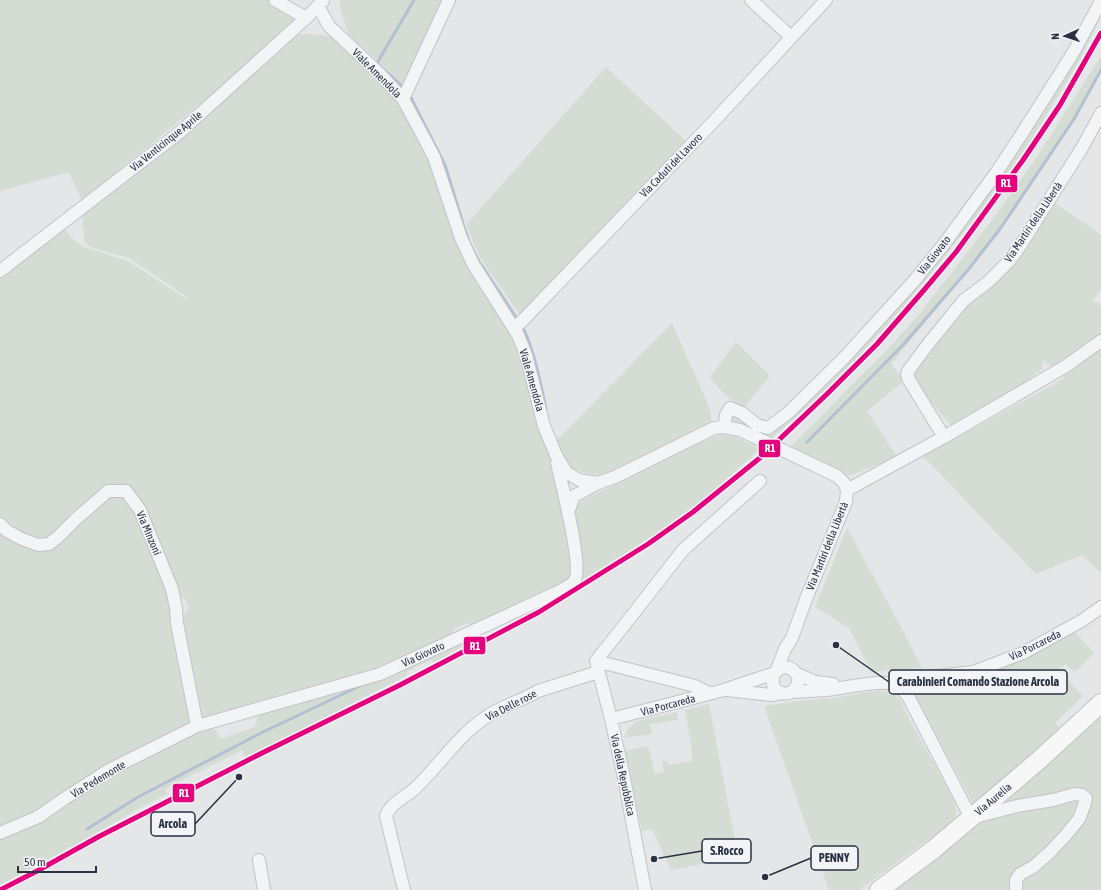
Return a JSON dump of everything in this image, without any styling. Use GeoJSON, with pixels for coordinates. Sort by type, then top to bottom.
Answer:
{"type":"FeatureCollection","features":[{"type":"Feature","properties":{"kind":"main road","name":"Via Aurelia"},"geometry":{"type":"LineString","coordinates":[[879,890],[934,849],[971,818],[1038,761],[1101,703]]}},
{"type":"Feature","properties":{"kind":"street"},"geometry":{"type":"LineString","coordinates":[[275,0],[306,18]]}},
{"type":"Feature","properties":{"kind":"street"},"geometry":{"type":"LineString","coordinates":[[406,92],[449,0]]}},
{"type":"Feature","properties":{"kind":"street"},"geometry":{"type":"LineString","coordinates":[[751,0],[791,37]]}},
{"type":"Feature","properties":{"kind":"street","name":"Via Caduti del Lavoro"},"geometry":{"type":"LineString","coordinates":[[518,324],[714,120],[826,0]]}},
{"type":"Feature","properties":{"kind":"street","name":"Via Giovato"},"geometry":{"type":"LineString","coordinates":[[724,427],[726,415],[730,408],[742,413],[757,425],[768,428],[788,413],[844,358],[914,281],[944,244],[996,173],[1073,53],[1101,1]]}},
{"type":"Feature","properties":{"kind":"street","name":"Via Venticinque Aprile"},"geometry":{"type":"LineString","coordinates":[[0,271],[180,132],[321,3]]}},
{"type":"Feature","properties":{"kind":"street","name":"Viale Amendola"},"geometry":{"type":"LineString","coordinates":[[321,3],[329,26],[379,73],[406,92],[434,157],[461,238],[473,264],[518,324],[518,335],[526,356],[544,426],[556,456],[566,472],[579,480],[598,483],[615,477],[714,428],[724,427],[740,430],[837,476],[844,483],[847,490]]}},
{"type":"Feature","properties":{"kind":"street","name":"Via Martiri della Libertà"},"geometry":{"type":"LineString","coordinates":[[944,437],[909,380],[907,374],[909,369],[964,300],[988,282],[1013,255],[1082,148],[1101,113]]}},
{"type":"Feature","properties":{"kind":"street","name":"Via Martiri della Libertà"},"geometry":{"type":"LineString","coordinates":[[792,638],[806,599],[846,502],[847,490],[944,437],[1066,366],[1101,341]]}},
{"type":"Feature","properties":{"kind":"street","name":"Via Giovato"},"geometry":{"type":"LineString","coordinates":[[197,726],[380,674],[570,585],[575,580],[576,557],[556,456]]}},
{"type":"Feature","properties":{"kind":"street"},"geometry":{"type":"LineString","coordinates":[[709,693],[695,686],[597,666],[637,610],[683,550],[760,481]]}},
{"type":"Feature","properties":{"kind":"street"},"geometry":{"type":"LineString","coordinates":[[568,512],[574,496],[598,483]]}},
{"type":"Feature","properties":{"kind":"street","name":"Via Minzoni"},"geometry":{"type":"LineString","coordinates":[[0,524],[7,531],[22,539],[38,545],[49,544],[108,491],[126,492],[140,510],[172,589],[197,726]]}},
{"type":"Feature","properties":{"kind":"street","name":"Via Porcareda"},"geometry":{"type":"LineString","coordinates":[[848,687],[888,683],[893,684],[905,680],[973,672],[1023,653],[1083,620],[1101,607]]}},
{"type":"Feature","properties":{"kind":"street"},"geometry":{"type":"LineString","coordinates":[[792,638],[791,659],[799,679],[796,689],[787,693],[775,689],[772,681],[785,648],[792,638]]}},
{"type":"Feature","properties":{"kind":"street","name":"Via della Repubblica"},"geometry":{"type":"LineString","coordinates":[[597,666],[623,773],[646,890]]}},
{"type":"Feature","properties":{"kind":"street","name":"Via Delle rose"},"geometry":{"type":"LineString","coordinates":[[404,890],[386,816],[390,808],[411,792],[430,774],[468,730],[487,716],[538,691],[597,666]]}},
{"type":"Feature","properties":{"kind":"street"},"geometry":{"type":"LineString","coordinates":[[724,690],[787,667],[816,682],[848,687]]}},
{"type":"Feature","properties":{"kind":"street"},"geometry":{"type":"LineString","coordinates":[[893,684],[901,688],[909,698],[971,818],[1017,806],[1052,800],[1075,794],[1082,795],[1086,798],[1079,819],[1065,836],[1033,868],[1020,874],[1016,880],[1016,890]]}},
{"type":"Feature","properties":{"kind":"street"},"geometry":{"type":"LineString","coordinates":[[724,690],[771,695],[848,687]]}},
{"type":"Feature","properties":{"kind":"street","name":"Via Porcareda"},"geometry":{"type":"LineString","coordinates":[[611,720],[724,690]]}},
{"type":"Feature","properties":{"kind":"street","name":"Via Pedemonte"},"geometry":{"type":"LineString","coordinates":[[0,833],[38,816],[109,770],[197,726]]}},
{"type":"Feature","properties":{"kind":"street"},"geometry":{"type":"LineString","coordinates":[[259,860],[264,890]]}},
{"type":"Feature","properties":{"kind":"shaded area"},"geometry":{"type":"Polygon","coordinates":[[[0,0],[273,0],[306,18],[82,200],[69,172],[0,191],[0,0]]]}},
{"type":"Feature","properties":{"kind":"shaded area"},"geometry":{"type":"Polygon","coordinates":[[[340,0],[446,0],[405,87],[348,34],[340,7],[340,0]]]}},
{"type":"Feature","properties":{"kind":"shaded area"},"geometry":{"type":"Polygon","coordinates":[[[1101,5],[1101,17],[1078,63],[1029,143],[978,214],[891,321],[847,368],[802,412],[772,438],[755,433],[741,425],[731,422],[730,414],[769,430],[916,283],[1101,5]]]}},
{"type":"Feature","properties":{"kind":"shaded area"},"geometry":{"type":"Polygon","coordinates":[[[289,35],[324,35],[341,40],[401,100],[423,139],[459,238],[516,335],[554,456],[567,513],[573,579],[480,626],[467,623],[454,629],[449,641],[407,660],[198,724],[178,623],[189,609],[186,599],[176,597],[127,490],[108,490],[81,513],[72,512],[66,519],[67,527],[39,544],[0,522],[0,274],[62,225],[71,238],[84,247],[128,261],[186,299],[187,297],[129,258],[93,248],[88,245],[85,242],[81,210],[289,35]]]}},
{"type":"Feature","properties":{"kind":"shaded area"},"geometry":{"type":"Polygon","coordinates":[[[1101,56],[1101,70],[1074,119],[1000,229],[891,364],[904,381],[867,411],[897,457],[848,475],[789,448],[886,351],[918,316],[992,220],[1037,157],[1101,56]]]}},
{"type":"Feature","properties":{"kind":"shaded area"},"geometry":{"type":"Polygon","coordinates":[[[606,67],[687,142],[520,315],[480,258],[466,225],[606,67]]]}},
{"type":"Feature","properties":{"kind":"shaded area"},"geometry":{"type":"Polygon","coordinates":[[[1055,203],[1101,235],[1101,290],[1093,300],[1101,306],[1101,573],[1082,555],[1036,574],[923,456],[1065,378],[1043,360],[1042,369],[1016,389],[953,428],[910,377],[967,304],[1013,260],[1055,203]]]}},
{"type":"Feature","properties":{"kind":"shaded area"},"geometry":{"type":"Polygon","coordinates":[[[672,323],[710,409],[712,425],[606,474],[597,475],[586,473],[571,467],[562,456],[556,441],[672,323]]]}},
{"type":"Feature","properties":{"kind":"shaded area"},"geometry":{"type":"Polygon","coordinates":[[[736,342],[770,376],[743,409],[724,394],[710,377],[736,342]]]}},
{"type":"Feature","properties":{"kind":"shaded area"},"geometry":{"type":"Polygon","coordinates":[[[725,435],[737,437],[760,449],[710,494],[684,514],[603,569],[581,581],[571,518],[577,503],[705,440],[716,436],[725,435]]]}},
{"type":"Feature","properties":{"kind":"shaded area"},"geometry":{"type":"Polygon","coordinates":[[[109,493],[125,493],[139,511],[170,589],[195,725],[0,832],[0,526],[38,547],[109,493]]]}},
{"type":"Feature","properties":{"kind":"shaded area"},"geometry":{"type":"Polygon","coordinates":[[[847,528],[922,668],[871,672],[849,628],[815,607],[847,528]]]}},
{"type":"Feature","properties":{"kind":"shaded area"},"geometry":{"type":"Polygon","coordinates":[[[1074,632],[1094,653],[1075,672],[1065,664],[1058,670],[1083,696],[1055,723],[1062,730],[974,805],[910,686],[963,677],[1038,650],[1074,632]]]}},
{"type":"Feature","properties":{"kind":"shaded area"},"geometry":{"type":"Polygon","coordinates":[[[470,635],[472,641],[435,662],[430,660],[408,671],[406,676],[245,758],[242,750],[165,789],[167,794],[0,885],[0,836],[111,772],[193,731],[214,728],[221,739],[255,727],[259,711],[320,694],[470,635]]]}},
{"type":"Feature","properties":{"kind":"shaded area"},"geometry":{"type":"Polygon","coordinates":[[[880,690],[889,692],[900,699],[907,715],[950,792],[955,804],[956,815],[951,823],[859,890],[829,890],[765,706],[796,701],[833,698],[880,690]]]}},
{"type":"Feature","properties":{"kind":"shaded area"},"geometry":{"type":"Polygon","coordinates":[[[709,704],[738,856],[671,870],[652,829],[642,831],[625,751],[648,746],[655,774],[664,772],[662,762],[667,761],[668,765],[692,761],[691,757],[693,757],[685,710],[709,704]]]}},
{"type":"Feature","properties":{"kind":"shaded area"},"geometry":{"type":"Polygon","coordinates":[[[1101,711],[1101,890],[887,890],[1101,711]]]}},
{"type":"Feature","properties":{"kind":"shaded area"},"geometry":{"type":"Polygon","coordinates":[[[677,712],[678,720],[650,724],[652,734],[624,738],[628,729],[637,721],[677,712]]]}},
{"type":"Feature","properties":{"kind":"waterway"},"geometry":{"type":"LineString","coordinates":[[404,88],[377,63],[414,0]]}},
{"type":"Feature","properties":{"kind":"waterway"},"geometry":{"type":"LineString","coordinates":[[807,442],[902,346],[968,270],[1000,229],[1074,119],[1101,70]]}},
{"type":"Feature","properties":{"kind":"waterway"},"geometry":{"type":"LineString","coordinates":[[409,94],[445,165],[469,242],[478,260],[518,320]]}},
{"type":"Feature","properties":{"kind":"waterway"},"geometry":{"type":"LineString","coordinates":[[522,326],[534,356],[546,409]]}},
{"type":"Feature","properties":{"kind":"waterway"},"geometry":{"type":"LineString","coordinates":[[87,829],[138,797],[263,732],[364,684]]}},
{"type":"Feature","properties":{"kind":"transit line","name":"R1"},"geometry":{"type":"LineString","coordinates":[[0,890],[98,837],[260,754],[400,685],[539,612],[648,544],[693,512],[761,457],[827,394],[877,344],[924,290],[956,252],[1023,160],[1060,105],[1101,33]]}},
{"type":"Feature","properties":{"kind":"place","name":"Carabinieri Comando Stazione Arcola"},"geometry":{"type":"Point","coordinates":[836,645]}},
{"type":"Feature","properties":{"kind":"place","name":"Arcola"},"geometry":{"type":"Point","coordinates":[239,777]}},
{"type":"Feature","properties":{"kind":"place","name":"S.Rocco"},"geometry":{"type":"Point","coordinates":[654,859]}},
{"type":"Feature","properties":{"kind":"place","name":"PENNY"},"geometry":{"type":"Point","coordinates":[765,877]}}]}
